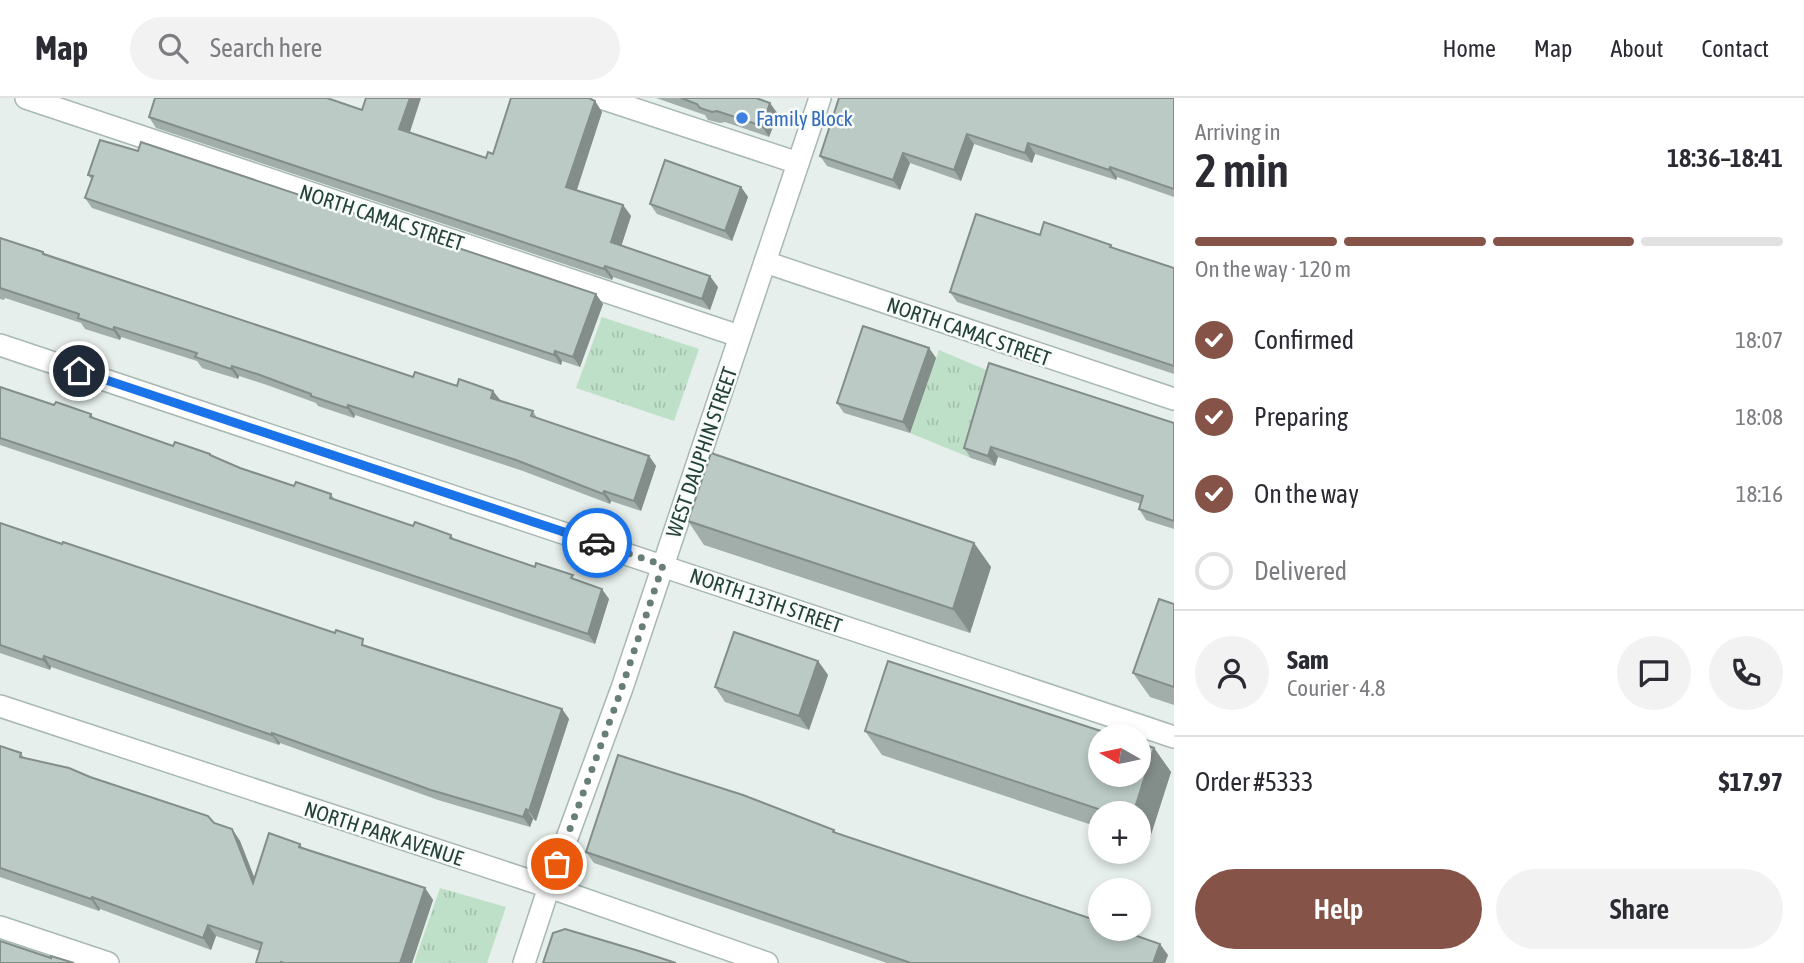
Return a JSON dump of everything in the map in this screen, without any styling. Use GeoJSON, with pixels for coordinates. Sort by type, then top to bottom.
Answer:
{"type":"FeatureCollection","features":[{"type":"Feature","properties":{"kind":"street","name":"NORTH CAMAC STREET"},"geometry":{"type":"LineString","coordinates":[[26,98],[739,337]]}},
{"type":"Feature","properties":{"kind":"street"},"geometry":{"type":"LineString","coordinates":[[601,98],[798,163]]}},
{"type":"Feature","properties":{"kind":"street","name":"WEST DAUPHIN STREET"},"geometry":{"type":"LineString","coordinates":[[524,963],[618,699],[820,98]]}},
{"type":"Feature","properties":{"kind":"street","name":"NORTH CAMAC STREET"},"geometry":{"type":"LineString","coordinates":[[765,262],[1174,400]]}},
{"type":"Feature","properties":{"kind":"street","name":"NORTH 13TH STREET"},"geometry":{"type":"LineString","coordinates":[[0,345],[1174,737]]}},
{"type":"Feature","properties":{"kind":"street","name":"NORTH PARK AVENUE"},"geometry":{"type":"LineString","coordinates":[[0,706],[549,887],[767,963]]}},
{"type":"Feature","properties":{"kind":"street"},"geometry":{"type":"LineString","coordinates":[[0,927],[108,963]]}},
{"type":"Feature","properties":{"kind":"green space"},"geometry":{"type":"Polygon","coordinates":[[[602,317],[699,349],[674,421],[576,388],[602,317]]]}},
{"type":"Feature","properties":{"kind":"green space"},"geometry":{"type":"Polygon","coordinates":[[[939,350],[996,374],[971,458],[910,433],[939,350]]]}},
{"type":"Feature","properties":{"kind":"green space"},"geometry":{"type":"Polygon","coordinates":[[[440,888],[506,907],[487,963],[414,963],[440,888]]]}},
{"type":"Feature","properties":{"kind":"building"},"geometry":{"type":"Polygon","coordinates":[[[155,98],[327,98],[362,110],[366,98],[410,98],[399,129],[486,158],[488,152],[493,154],[511,98],[589,98],[595,101],[566,187],[623,205],[611,242],[710,276],[702,299],[605,266],[604,269],[149,117],[155,98]]]}},
{"type":"Feature","properties":{"kind":"building"},"geometry":{"type":"Polygon","coordinates":[[[681,98],[756,98],[770,103],[762,126],[700,108],[697,104],[681,98]]]}},
{"type":"Feature","properties":{"kind":"building"},"geometry":{"type":"Polygon","coordinates":[[[839,98],[1174,98],[1174,189],[1028,143],[1025,153],[967,134],[954,170],[903,153],[893,180],[820,156],[839,98]]]}},
{"type":"Feature","properties":{"kind":"building"},"geometry":{"type":"Polygon","coordinates":[[[100,140],[138,151],[141,142],[596,294],[573,357],[555,351],[554,355],[85,198],[93,176],[88,175],[100,140]]]}},
{"type":"Feature","properties":{"kind":"building"},"geometry":{"type":"Polygon","coordinates":[[[665,160],[741,187],[725,231],[650,204],[665,160]]]}},
{"type":"Feature","properties":{"kind":"building"},"geometry":{"type":"Polygon","coordinates":[[[976,214],[1040,235],[1044,222],[1174,268],[1174,366],[950,292],[976,214]]]}},
{"type":"Feature","properties":{"kind":"building"},"geometry":{"type":"Polygon","coordinates":[[[0,238],[413,377],[415,372],[457,386],[459,379],[493,391],[491,398],[533,411],[531,416],[649,456],[634,501],[604,491],[603,494],[516,460],[348,405],[347,408],[311,396],[260,375],[195,357],[197,353],[114,327],[113,330],[78,318],[79,314],[0,288],[0,238]]]}},
{"type":"Feature","properties":{"kind":"building"},"geometry":{"type":"Polygon","coordinates":[[[863,326],[929,348],[903,422],[837,403],[863,326]]]}},
{"type":"Feature","properties":{"kind":"building"},"geometry":{"type":"Polygon","coordinates":[[[989,363],[1174,423],[1174,521],[1139,509],[1143,496],[991,447],[988,456],[964,448],[989,363]]]}},
{"type":"Feature","properties":{"kind":"building"},"geometry":{"type":"Polygon","coordinates":[[[0,387],[54,405],[56,402],[173,446],[175,442],[294,486],[296,482],[331,494],[330,498],[413,526],[415,522],[451,535],[450,538],[535,567],[536,563],[573,575],[571,578],[602,589],[588,634],[0,438],[0,387]]]}},
{"type":"Feature","properties":{"kind":"building"},"geometry":{"type":"Polygon","coordinates":[[[711,453],[974,543],[953,609],[688,521],[711,453]]]}},
{"type":"Feature","properties":{"kind":"building"},"geometry":{"type":"Polygon","coordinates":[[[0,523],[335,633],[336,630],[363,639],[362,645],[562,709],[529,811],[526,809],[523,817],[431,790],[44,656],[43,660],[0,645],[0,523]]]}},
{"type":"Feature","properties":{"kind":"building"},"geometry":{"type":"Polygon","coordinates":[[[1159,599],[1174,604],[1174,687],[1133,673],[1159,599]]]}},
{"type":"Feature","properties":{"kind":"building"},"geometry":{"type":"Polygon","coordinates":[[[734,632],[818,661],[799,716],[715,687],[734,632]]]}},
{"type":"Feature","properties":{"kind":"building"},"geometry":{"type":"Polygon","coordinates":[[[888,661],[1088,727],[1088,788],[1141,788],[1137,801],[1088,801],[1088,806],[865,731],[888,661]]]}},
{"type":"Feature","properties":{"kind":"building"},"geometry":{"type":"Polygon","coordinates":[[[0,746],[21,753],[20,757],[69,768],[208,816],[214,823],[232,829],[253,883],[269,833],[300,844],[299,847],[425,888],[400,963],[256,963],[262,943],[208,925],[203,938],[92,897],[91,899],[0,868],[0,746]]]}},
{"type":"Feature","properties":{"kind":"building"},"geometry":{"type":"Polygon","coordinates":[[[618,755],[743,795],[834,830],[833,832],[1088,918],[1088,941],[1151,941],[1160,944],[1153,963],[911,963],[586,852],[618,755]]]}},
{"type":"Feature","properties":{"kind":"building"},"geometry":{"type":"Polygon","coordinates":[[[565,929],[676,963],[543,963],[553,933],[565,929]]]}},
{"type":"Feature","properties":{"kind":"building"},"geometry":{"type":"Polygon","coordinates":[[[0,941],[51,958],[74,963],[0,963],[0,941]]]}},
{"type":"Feature","properties":{"kind":"way so far"},"geometry":{"type":"LineString","coordinates":[[557,864],[618,699],[663,565],[597,543]]}},
{"type":"Feature","properties":{"kind":"place","name":"Family Block"},"geometry":{"type":"Point","coordinates":[742,118]}},
{"type":"Feature","properties":{"kind":"route"},"geometry":{"type":"LineString","coordinates":[[79,371],[597,543]]}}]}
